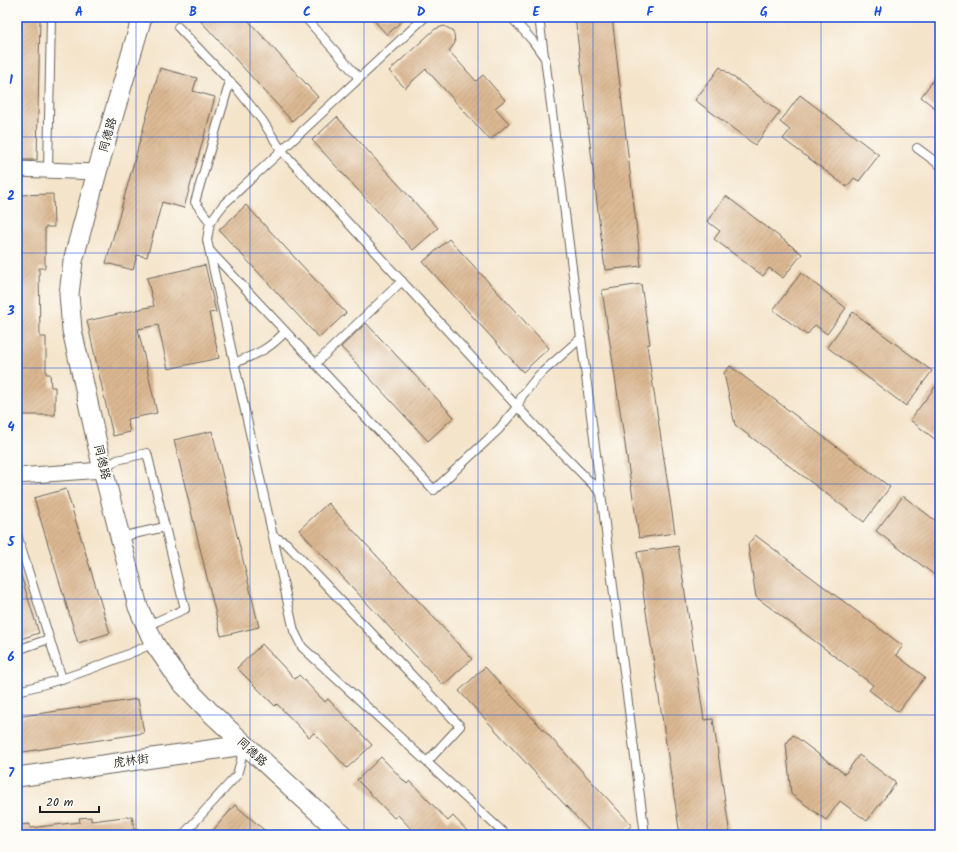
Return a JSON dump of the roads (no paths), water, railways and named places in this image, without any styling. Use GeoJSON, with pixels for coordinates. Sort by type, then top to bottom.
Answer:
{"type":"FeatureCollection","features":[{"type":"Feature","properties":{"kind":"street","name":"同德路"},"geometry":{"type":"LineString","coordinates":[[142,17],[73,261],[69,294],[72,330],[103,470],[138,607],[154,644],[180,680],[212,714],[343,835]]}},
{"type":"Feature","properties":{"kind":"street"},"geometry":{"type":"LineString","coordinates":[[17,169],[97,172]]}},
{"type":"Feature","properties":{"kind":"street"},"geometry":{"type":"LineString","coordinates":[[17,476],[103,470]]}},
{"type":"Feature","properties":{"kind":"street","name":"虎林街"},"geometry":{"type":"LineString","coordinates":[[17,777],[245,745]]}},
{"type":"Feature","properties":{"kind":"lane"},"geometry":{"type":"LineString","coordinates":[[48,170],[51,17]]}},
{"type":"Feature","properties":{"kind":"lane"},"geometry":{"type":"LineString","coordinates":[[305,17],[359,78]]}},
{"type":"Feature","properties":{"kind":"lane"},"geometry":{"type":"LineString","coordinates":[[425,17],[224,204],[210,222],[207,240],[294,631],[302,647],[506,835]]}},
{"type":"Feature","properties":{"kind":"lane"},"geometry":{"type":"LineString","coordinates":[[511,17],[532,40],[544,58]]}},
{"type":"Feature","properties":{"kind":"lane"},"geometry":{"type":"LineString","coordinates":[[539,17],[642,833]]}},
{"type":"Feature","properties":{"kind":"lane"},"geometry":{"type":"LineString","coordinates":[[178,27],[230,81],[262,120],[281,150],[517,407],[600,492]]}},
{"type":"Feature","properties":{"kind":"lane"},"geometry":{"type":"LineString","coordinates":[[210,222],[195,202],[230,81]]}},
{"type":"Feature","properties":{"kind":"lane"},"geometry":{"type":"LineString","coordinates":[[917,148],[940,165]]}},
{"type":"Feature","properties":{"kind":"lane"},"geometry":{"type":"LineString","coordinates":[[209,250],[434,490],[499,429],[517,407],[522,396],[538,376],[580,338]]}},
{"type":"Feature","properties":{"kind":"lane"},"geometry":{"type":"LineString","coordinates":[[315,364],[402,281]]}},
{"type":"Feature","properties":{"kind":"lane"},"geometry":{"type":"LineString","coordinates":[[234,363],[259,353],[276,342],[285,332]]}},
{"type":"Feature","properties":{"kind":"lane"},"geometry":{"type":"LineString","coordinates":[[103,470],[117,460],[146,453],[185,609],[146,626]]}},
{"type":"Feature","properties":{"kind":"lane"},"geometry":{"type":"LineString","coordinates":[[120,537],[165,527]]}},
{"type":"Feature","properties":{"kind":"lane"},"geometry":{"type":"LineString","coordinates":[[17,535],[62,679]]}},
{"type":"Feature","properties":{"kind":"lane"},"geometry":{"type":"LineString","coordinates":[[273,536],[286,543],[460,726],[427,762]]}},
{"type":"Feature","properties":{"kind":"lane"},"geometry":{"type":"LineString","coordinates":[[17,650],[49,639]]}},
{"type":"Feature","properties":{"kind":"lane"},"geometry":{"type":"LineString","coordinates":[[17,691],[62,679],[154,644]]}},
{"type":"Feature","properties":{"kind":"lane"},"geometry":{"type":"LineString","coordinates":[[183,835],[236,775],[245,745]]}}]}
